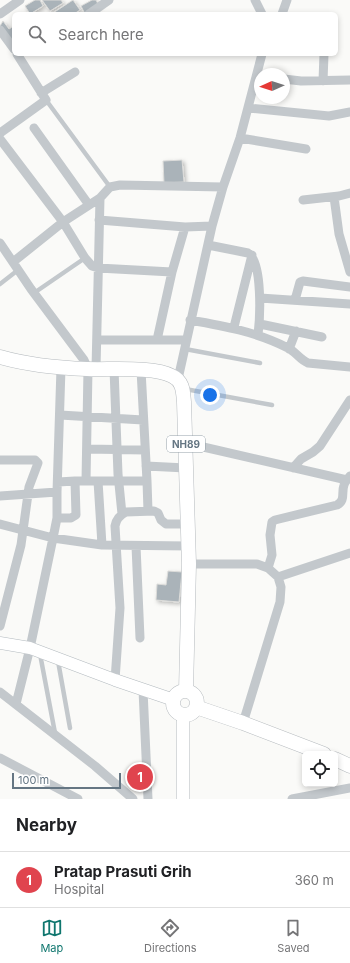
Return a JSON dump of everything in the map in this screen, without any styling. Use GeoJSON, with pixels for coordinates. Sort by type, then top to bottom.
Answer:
{"type":"FeatureCollection","features":[{"type":"Feature","properties":{"kind":"main road"},"geometry":{"type":"LineString","coordinates":[[1,356],[36,365],[61,368],[141,370],[166,373],[180,384]]}},
{"type":"Feature","properties":{"kind":"main road","name":"NH89"},"geometry":{"type":"LineString","coordinates":[[180,384],[186,443],[189,564],[186,691]]}},
{"type":"Feature","properties":{"kind":"main road"},"geometry":{"type":"LineString","coordinates":[[186,691],[195,697],[196,707],[192,712],[187,715],[183,715],[176,711],[174,707],[174,700],[177,694],[186,691]]}},
{"type":"Feature","properties":{"kind":"main road"},"geometry":{"type":"LineString","coordinates":[[196,707],[316,751]]}},
{"type":"Feature","properties":{"kind":"main road"},"geometry":{"type":"LineString","coordinates":[[338,760],[350,766]]}},
{"type":"Feature","properties":{"kind":"street"},"geometry":{"type":"LineString","coordinates":[[0,14],[9,3],[20,0]]}},
{"type":"Feature","properties":{"kind":"street"},"geometry":{"type":"LineString","coordinates":[[92,12],[108,0]]}},
{"type":"Feature","properties":{"kind":"street"},"geometry":{"type":"LineString","coordinates":[[255,0],[261,12]]}},
{"type":"Feature","properties":{"kind":"street"},"geometry":{"type":"LineString","coordinates":[[283,12],[287,0]]}},
{"type":"Feature","properties":{"kind":"street"},"geometry":{"type":"LineString","coordinates":[[0,30],[12,45]]}},
{"type":"Feature","properties":{"kind":"street"},"geometry":{"type":"LineString","coordinates":[[20,56],[43,97]]}},
{"type":"Feature","properties":{"kind":"street"},"geometry":{"type":"LineString","coordinates":[[259,68],[262,56]]}},
{"type":"Feature","properties":{"kind":"street"},"geometry":{"type":"LineString","coordinates":[[323,81],[324,56]]}},
{"type":"Feature","properties":{"kind":"street"},"geometry":{"type":"LineString","coordinates":[[0,133],[74,72]]}},
{"type":"Feature","properties":{"kind":"street"},"geometry":{"type":"LineString","coordinates":[[290,80],[301,81],[350,80]]}},
{"type":"Feature","properties":{"kind":"street"},"geometry":{"type":"LineString","coordinates":[[180,384],[190,320],[212,226],[223,187],[240,138],[254,88]]}},
{"type":"Feature","properties":{"kind":"street"},"geometry":{"type":"LineString","coordinates":[[248,108],[329,116],[350,112]]}},
{"type":"Feature","properties":{"kind":"street"},"geometry":{"type":"LineString","coordinates":[[34,128],[89,205]]}},
{"type":"Feature","properties":{"kind":"street"},"geometry":{"type":"LineString","coordinates":[[240,138],[306,149]]}},
{"type":"Feature","properties":{"kind":"street"},"geometry":{"type":"LineString","coordinates":[[0,139],[63,222],[85,258],[92,266],[98,268],[172,272]]}},
{"type":"Feature","properties":{"kind":"street"},"geometry":{"type":"LineString","coordinates":[[13,262],[63,222],[100,198],[110,187],[120,185],[223,187]]}},
{"type":"Feature","properties":{"kind":"street"},"geometry":{"type":"LineString","coordinates":[[303,200],[334,197],[350,193]]}},
{"type":"Feature","properties":{"kind":"street"},"geometry":{"type":"LineString","coordinates":[[334,197],[339,234],[350,272]]}},
{"type":"Feature","properties":{"kind":"street"},"geometry":{"type":"LineString","coordinates":[[86,481],[88,417],[92,369],[97,340],[100,198]]}},
{"type":"Feature","properties":{"kind":"street"},"geometry":{"type":"LineString","coordinates":[[99,220],[185,227],[212,226]]}},
{"type":"Feature","properties":{"kind":"street"},"geometry":{"type":"LineString","coordinates":[[156,340],[172,272],[185,227]]}},
{"type":"Feature","properties":{"kind":"street"},"geometry":{"type":"LineString","coordinates":[[208,245],[252,255]]}},
{"type":"Feature","properties":{"kind":"street"},"geometry":{"type":"LineString","coordinates":[[1,247],[92,369]]}},
{"type":"Feature","properties":{"kind":"street"},"geometry":{"type":"LineString","coordinates":[[252,255],[256,268],[260,298],[261,314],[258,336]]}},
{"type":"Feature","properties":{"kind":"street"},"geometry":{"type":"LineString","coordinates":[[234,327],[252,255]]}},
{"type":"Feature","properties":{"kind":"street"},"geometry":{"type":"LineString","coordinates":[[295,300],[298,286],[300,282],[303,281],[350,287]]}},
{"type":"Feature","properties":{"kind":"street"},"geometry":{"type":"LineString","coordinates":[[260,298],[350,304]]}},
{"type":"Feature","properties":{"kind":"street"},"geometry":{"type":"LineString","coordinates":[[190,320],[234,327],[289,349],[302,361],[308,363],[350,367]]}},
{"type":"Feature","properties":{"kind":"street"},"geometry":{"type":"LineString","coordinates":[[260,324],[322,336]]}},
{"type":"Feature","properties":{"kind":"street"},"geometry":{"type":"LineString","coordinates":[[289,349],[296,331]]}},
{"type":"Feature","properties":{"kind":"street"},"geometry":{"type":"LineString","coordinates":[[97,340],[156,340],[185,345]]}},
{"type":"Feature","properties":{"kind":"street"},"geometry":{"type":"LineString","coordinates":[[16,704],[35,650],[57,518],[61,368]]}},
{"type":"Feature","properties":{"kind":"street"},"geometry":{"type":"LineString","coordinates":[[114,369],[117,450],[122,514]]}},
{"type":"Feature","properties":{"kind":"street"},"geometry":{"type":"LineString","coordinates":[[141,370],[148,511]]}},
{"type":"Feature","properties":{"kind":"street"},"geometry":{"type":"LineString","coordinates":[[293,468],[301,459],[320,446],[350,400]]}},
{"type":"Feature","properties":{"kind":"street"},"geometry":{"type":"LineString","coordinates":[[60,415],[143,420]]}},
{"type":"Feature","properties":{"kind":"street"},"geometry":{"type":"LineString","coordinates":[[186,443],[293,468],[348,478],[344,484],[342,503],[272,522],[270,526],[272,555],[268,568]]}},
{"type":"Feature","properties":{"kind":"street"},"geometry":{"type":"LineString","coordinates":[[88,449],[145,450]]}},
{"type":"Feature","properties":{"kind":"street"},"geometry":{"type":"LineString","coordinates":[[0,460],[37,461],[37,466],[29,487],[24,530],[0,626]]}},
{"type":"Feature","properties":{"kind":"street"},"geometry":{"type":"LineString","coordinates":[[146,466],[186,468]]}},
{"type":"Feature","properties":{"kind":"street"},"geometry":{"type":"LineString","coordinates":[[57,518],[72,518],[76,515],[75,481]]}},
{"type":"Feature","properties":{"kind":"street"},"geometry":{"type":"LineString","coordinates":[[98,481],[102,545]]}},
{"type":"Feature","properties":{"kind":"street"},"geometry":{"type":"LineString","coordinates":[[58,482],[147,481]]}},
{"type":"Feature","properties":{"kind":"street"},"geometry":{"type":"LineString","coordinates":[[0,496],[57,492]]}},
{"type":"Feature","properties":{"kind":"street"},"geometry":{"type":"LineString","coordinates":[[115,680],[120,608],[116,522],[122,514],[126,512],[154,511],[158,513],[161,520],[166,524],[188,524]]}},
{"type":"Feature","properties":{"kind":"street"},"geometry":{"type":"LineString","coordinates":[[0,524],[53,538],[102,545],[188,546]]}},
{"type":"Feature","properties":{"kind":"street"},"geometry":{"type":"LineString","coordinates":[[136,546],[140,638]]}},
{"type":"Feature","properties":{"kind":"street"},"geometry":{"type":"LineString","coordinates":[[278,577],[350,553]]}},
{"type":"Feature","properties":{"kind":"street"},"geometry":{"type":"LineString","coordinates":[[189,564],[257,564],[268,568],[278,577],[280,602],[243,723]]}},
{"type":"Feature","properties":{"kind":"street"},"geometry":{"type":"LineString","coordinates":[[0,642],[35,650],[174,700]]}},
{"type":"Feature","properties":{"kind":"street"},"geometry":{"type":"LineString","coordinates":[[143,690],[148,799]]}},
{"type":"Feature","properties":{"kind":"street"},"geometry":{"type":"LineString","coordinates":[[0,692],[133,799]]}},
{"type":"Feature","properties":{"kind":"street"},"geometry":{"type":"LineString","coordinates":[[183,715],[183,799]]}},
{"type":"Feature","properties":{"kind":"street"},"geometry":{"type":"LineString","coordinates":[[0,758],[78,799]]}},
{"type":"Feature","properties":{"kind":"street"},"geometry":{"type":"LineString","coordinates":[[292,799],[350,788]]}},
{"type":"Feature","properties":{"kind":"lane"},"geometry":{"type":"LineString","coordinates":[[43,97],[110,187]]}},
{"type":"Feature","properties":{"kind":"lane"},"geometry":{"type":"LineString","coordinates":[[34,293],[85,258]]}},
{"type":"Feature","properties":{"kind":"lane"},"geometry":{"type":"LineString","coordinates":[[0,284],[18,270]]}},
{"type":"Feature","properties":{"kind":"lane"},"geometry":{"type":"LineString","coordinates":[[185,345],[260,363]]}},
{"type":"Feature","properties":{"kind":"lane"},"geometry":{"type":"LineString","coordinates":[[180,384],[272,404]]}},
{"type":"Feature","properties":{"kind":"lane"},"geometry":{"type":"LineString","coordinates":[[35,650],[55,735]]}},
{"type":"Feature","properties":{"kind":"lane"},"geometry":{"type":"LineString","coordinates":[[57,658],[70,728]]}},
{"type":"Feature","properties":{"kind":"building"},"geometry":{"type":"Polygon","coordinates":[[[35,0],[40,0],[43,6],[33,12],[29,12],[25,6],[35,0]]]}},
{"type":"Feature","properties":{"kind":"building"},"geometry":{"type":"Polygon","coordinates":[[[42,0],[61,0],[63,3],[50,11],[42,0]]]}},
{"type":"Feature","properties":{"kind":"building"},"geometry":{"type":"Polygon","coordinates":[[[73,0],[80,10],[77,12],[55,12],[73,0]]]}},
{"type":"Feature","properties":{"kind":"building"},"geometry":{"type":"Polygon","coordinates":[[[92,0],[96,0],[99,6],[88,12],[84,12],[81,6],[92,0]]]}},
{"type":"Feature","properties":{"kind":"building"},"geometry":{"type":"Polygon","coordinates":[[[3,21],[9,29],[12,27],[12,43],[0,26],[3,21]]]}},
{"type":"Feature","properties":{"kind":"building"},"geometry":{"type":"Polygon","coordinates":[[[182,160],[184,182],[164,183],[163,161],[182,160]]]}},
{"type":"Feature","properties":{"kind":"building"},"geometry":{"type":"Polygon","coordinates":[[[168,571],[182,572],[179,602],[156,600],[157,584],[166,585],[168,571]]]}},
{"type":"Feature","properties":{"kind":"building"},"geometry":{"type":"Polygon","coordinates":[[[128,769],[144,769],[145,777],[128,777],[128,769]]]}},
{"type":"Feature","properties":{"kind":"place","name":"Pratap Prasuti Grih"},"geometry":{"type":"Point","coordinates":[140,777]}}]}
